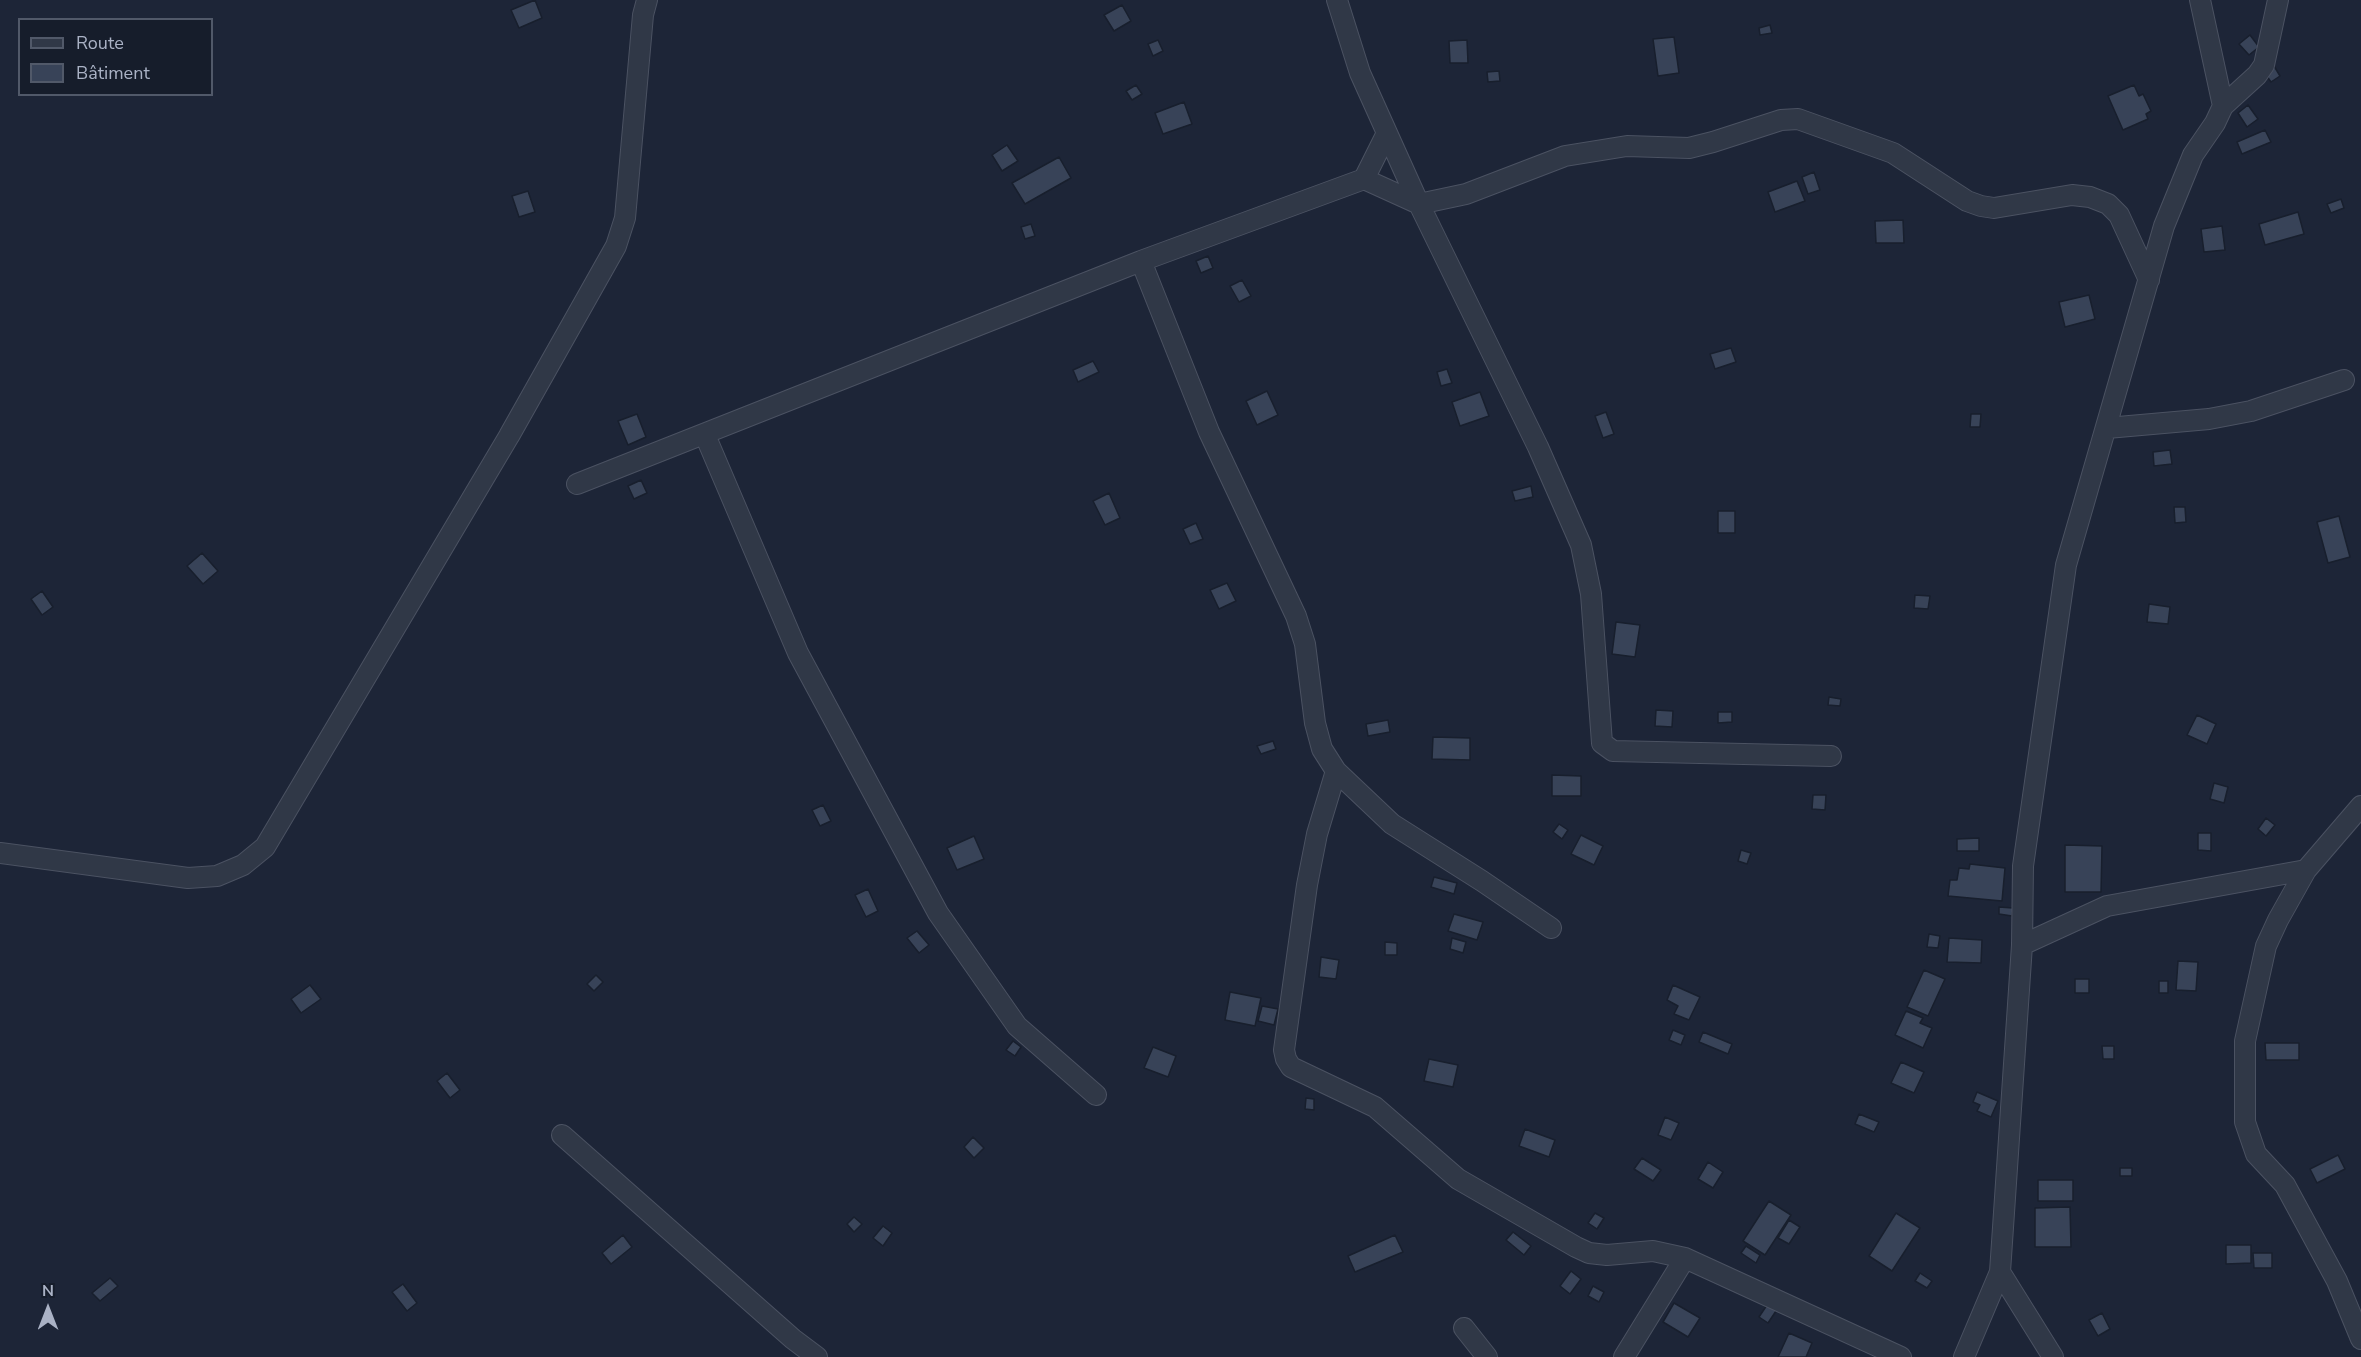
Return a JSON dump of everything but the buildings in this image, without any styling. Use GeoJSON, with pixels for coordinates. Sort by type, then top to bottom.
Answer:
{"type":"FeatureCollection","features":[{"type":"Feature","properties":{"kind":"street"},"geometry":{"type":"LineString","coordinates":[[0,853],[188,878],[217,876],[243,866],[265,847],[509,436],[616,246],[625,218],[643,15],[647,0]]}},
{"type":"Feature","properties":{"kind":"street"},"geometry":{"type":"LineString","coordinates":[[1337,0],[1360,73],[1419,204],[1538,447],[1581,545],[1591,594],[1602,743],[1612,751],[1831,756]]}},
{"type":"Feature","properties":{"kind":"street"},"geometry":{"type":"LineString","coordinates":[[2200,0],[2223,106]]}},
{"type":"Feature","properties":{"kind":"street"},"geometry":{"type":"LineString","coordinates":[[1964,1357],[2000,1272],[2022,945],[2023,866],[2066,564],[2164,226],[2193,155],[2215,123],[2223,106],[2264,66],[2278,0]]}},
{"type":"Feature","properties":{"kind":"street"},"geometry":{"type":"LineString","coordinates":[[1364,179],[1419,204],[1466,194],[1565,156],[1627,146],[1689,148],[1781,120],[1798,119],[1893,153],[1967,201],[1981,206],[1994,208],[2072,195],[2090,197],[2108,204],[2119,215],[2149,280]]}},
{"type":"Feature","properties":{"kind":"street"},"geometry":{"type":"LineString","coordinates":[[578,484],[1141,261],[1364,179],[1388,133]]}},
{"type":"Feature","properties":{"kind":"street"},"geometry":{"type":"LineString","coordinates":[[1141,261],[1209,432],[1296,616],[1305,644],[1322,749],[1336,771],[1392,824],[1551,928]]}},
{"type":"Feature","properties":{"kind":"street"},"geometry":{"type":"LineString","coordinates":[[2107,428],[2210,419],[2251,411],[2344,380]]}},
{"type":"Feature","properties":{"kind":"street"},"geometry":{"type":"LineString","coordinates":[[705,435],[798,653],[938,913],[1017,1026],[1096,1095]]}},
{"type":"Feature","properties":{"kind":"street"},"geometry":{"type":"LineString","coordinates":[[1336,771],[1317,834],[1307,885],[1284,1050],[1290,1067],[1375,1107],[1458,1179],[1589,1254],[1607,1255],[1653,1251],[1685,1258],[1901,1357]]}},
{"type":"Feature","properties":{"kind":"street"},"geometry":{"type":"LineString","coordinates":[[2361,806],[2306,870],[2266,946],[2245,1041],[2245,1122],[2256,1154],[2285,1185],[2296,1204],[2337,1281],[2361,1340]]}},
{"type":"Feature","properties":{"kind":"street"},"geometry":{"type":"LineString","coordinates":[[2022,945],[2107,906],[2306,870]]}},
{"type":"Feature","properties":{"kind":"street"},"geometry":{"type":"LineString","coordinates":[[561,1135],[793,1339],[817,1357]]}},
{"type":"Feature","properties":{"kind":"street"},"geometry":{"type":"LineString","coordinates":[[1624,1357],[1685,1258]]}},
{"type":"Feature","properties":{"kind":"street"},"geometry":{"type":"LineString","coordinates":[[2000,1272],[2052,1357]]}},
{"type":"Feature","properties":{"kind":"street"},"geometry":{"type":"LineString","coordinates":[[1464,1328],[1487,1357]]}}]}
